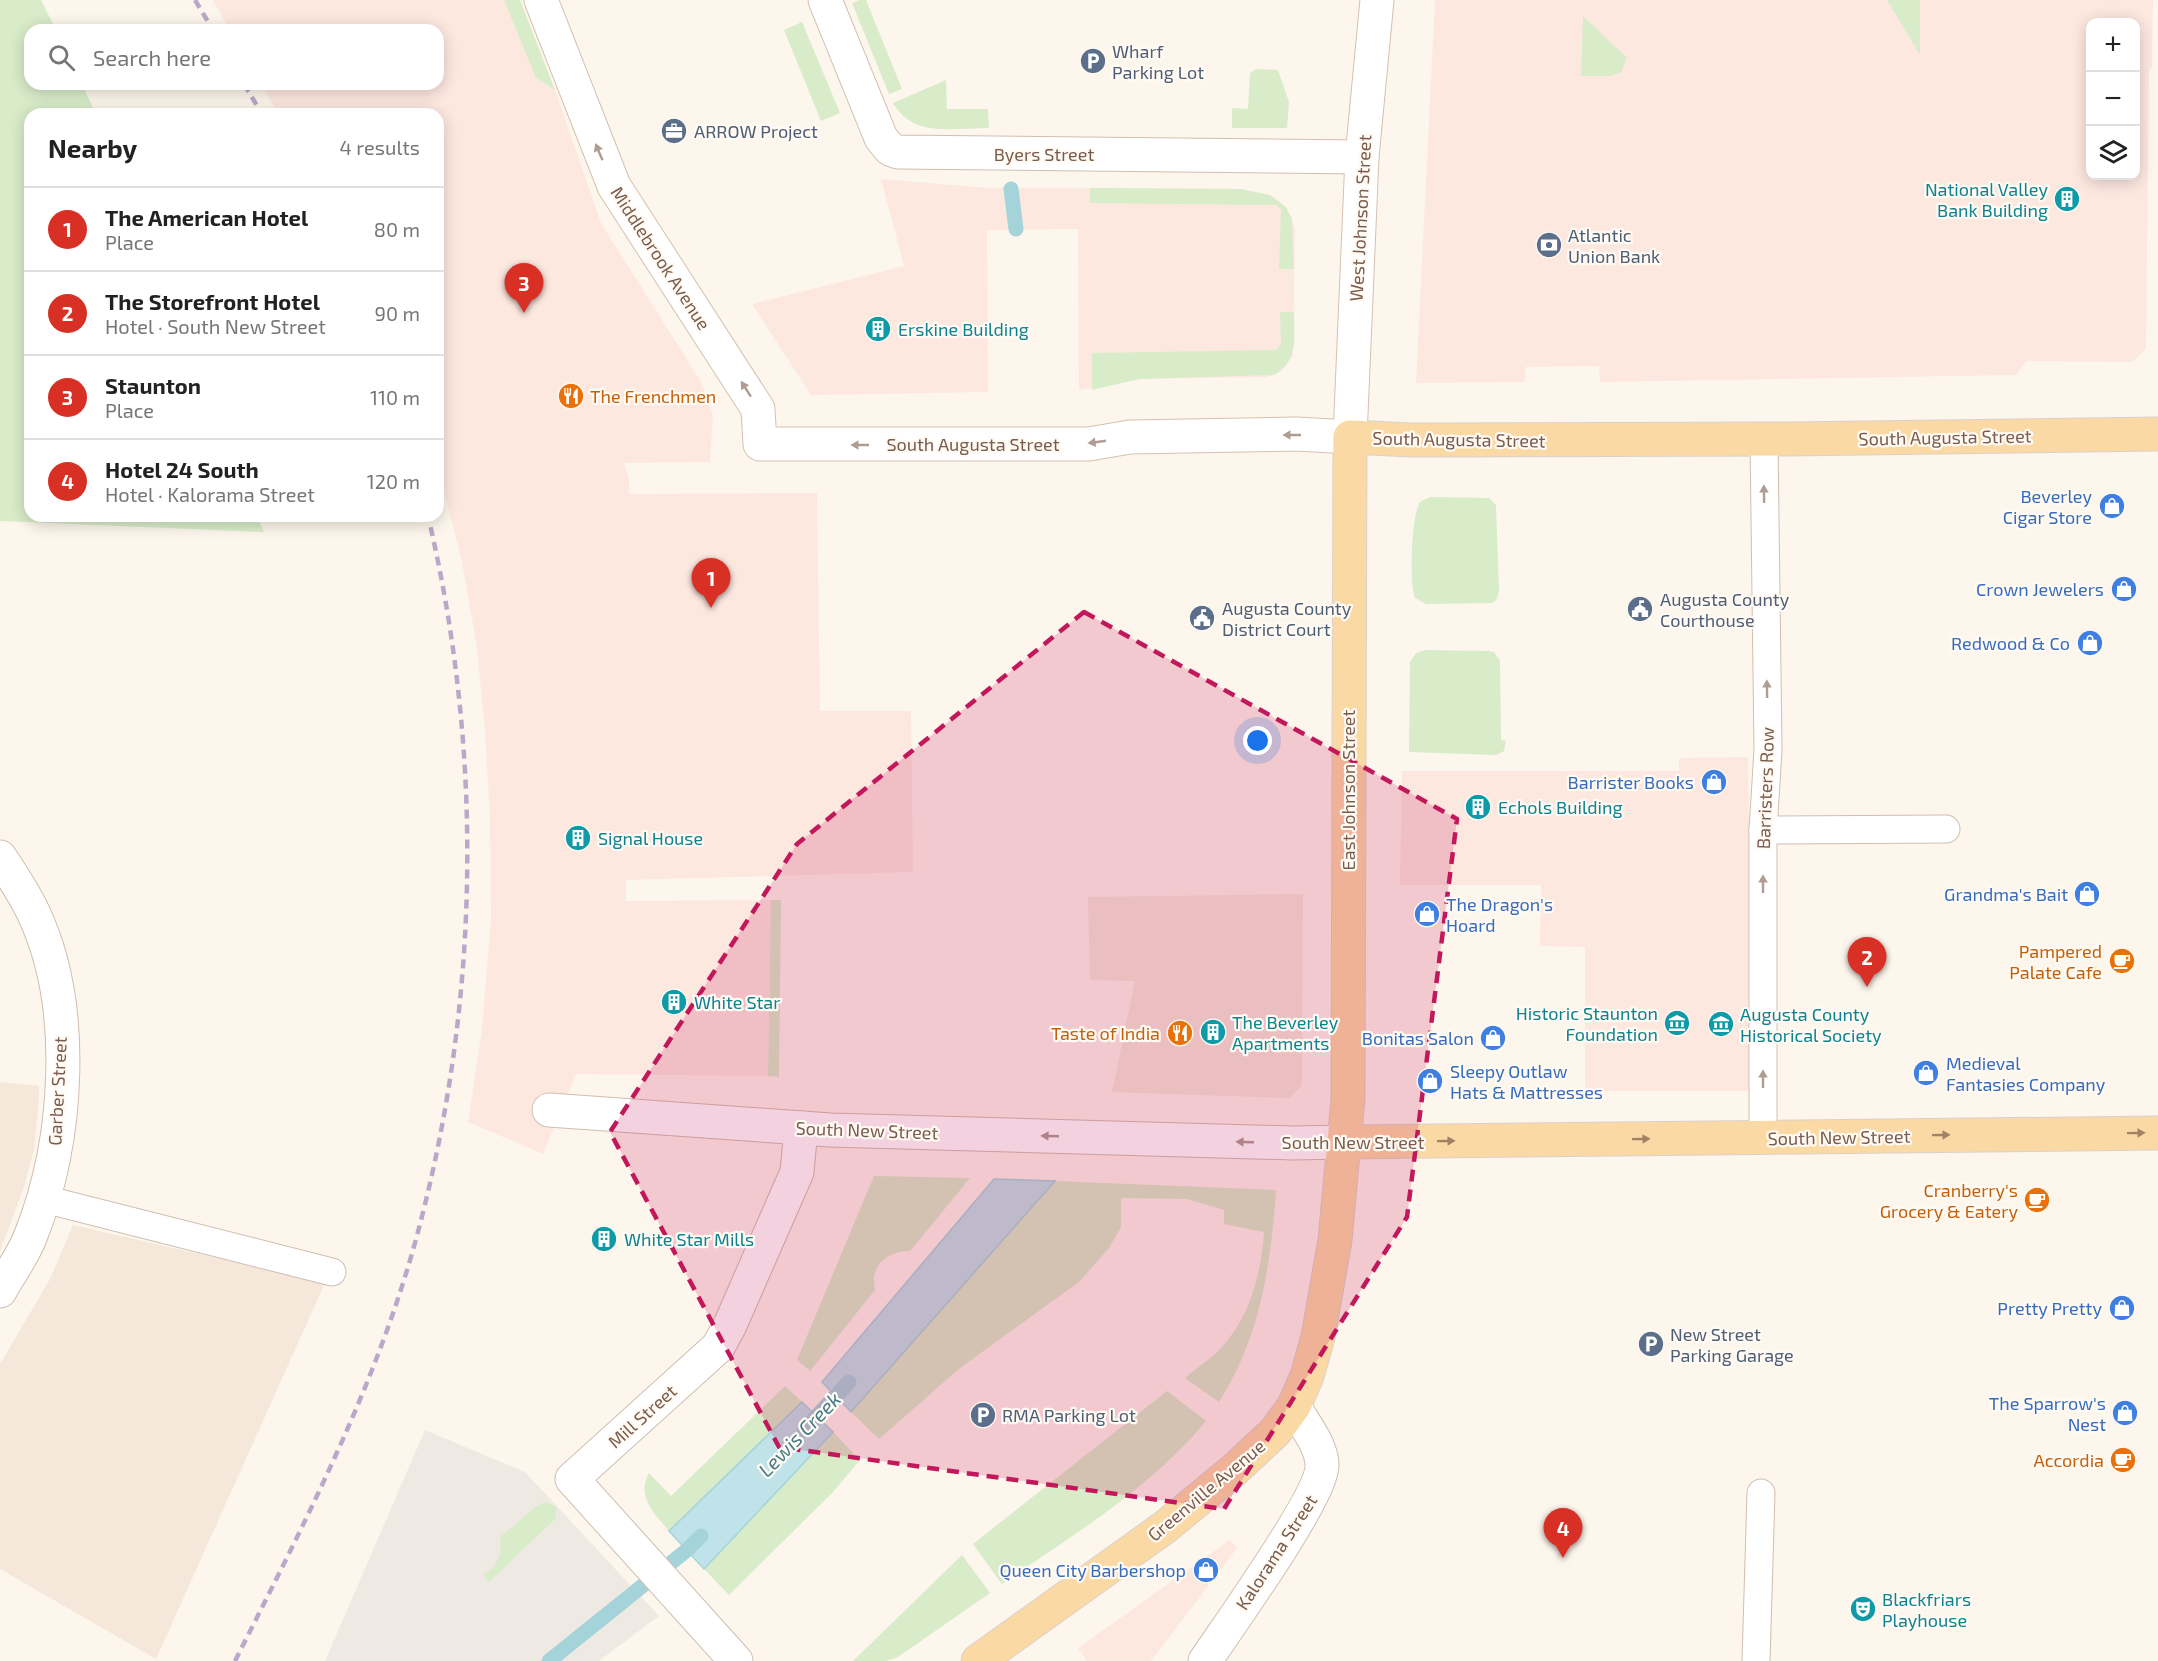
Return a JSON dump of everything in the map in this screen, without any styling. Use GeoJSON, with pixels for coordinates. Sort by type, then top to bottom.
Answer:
{"type":"FeatureCollection","features":[{"type":"Feature","properties":{"kind":"main road","name":"South Augusta Street"},"geometry":{"type":"LineString","coordinates":[[1350,437],[1412,440],[1764,439],[2158,434]]}},
{"type":"Feature","properties":{"kind":"main road","name":"East Johnson Street"},"geometry":{"type":"LineString","coordinates":[[1346,1142],[1350,437]]}},
{"type":"Feature","properties":{"kind":"main road","name":"South New Street"},"geometry":{"type":"LineString","coordinates":[[1346,1142],[2158,1133]]}},
{"type":"Feature","properties":{"kind":"main road","name":"Greenville Avenue"},"geometry":{"type":"LineString","coordinates":[[978,1661],[1188,1509],[1262,1445],[1294,1406],[1307,1376],[1318,1337],[1335,1240],[1346,1142]]}},
{"type":"Feature","properties":{"kind":"street","name":"Middlebrook Avenue"},"geometry":{"type":"LineString","coordinates":[[541,0],[614,186],[758,409],[760,444]]}},
{"type":"Feature","properties":{"kind":"street","name":"Byers Street"},"geometry":{"type":"LineString","coordinates":[[825,0],[881,138],[890,149],[898,152],[1362,156]]}},
{"type":"Feature","properties":{"kind":"street","name":"West Johnson Street"},"geometry":{"type":"LineString","coordinates":[[1350,437],[1362,156],[1377,0]]}},
{"type":"Feature","properties":{"kind":"street","name":"South Augusta Street"},"geometry":{"type":"LineString","coordinates":[[760,444],[1089,444],[1130,437],[1296,434],[1350,437]]}},
{"type":"Feature","properties":{"kind":"street","name":"Garber Street"},"geometry":{"type":"LineString","coordinates":[[0,857],[34,913],[46,949],[58,1003],[63,1042],[61,1086],[52,1168],[30,1238],[0,1291]]}},
{"type":"Feature","properties":{"kind":"street","name":"South New Street"},"geometry":{"type":"LineString","coordinates":[[549,1110],[801,1128],[1281,1143],[1346,1142]]}},
{"type":"Feature","properties":{"kind":"street","name":"Mill Street"},"geometry":{"type":"LineString","coordinates":[[736,1661],[572,1479],[718,1347],[730,1325],[797,1172],[801,1128]]}},
{"type":"Feature","properties":{"kind":"street","name":"Kalorama Street"},"geometry":{"type":"LineString","coordinates":[[1205,1661],[1306,1508],[1320,1480],[1322,1461],[1320,1452],[1294,1406]]}},
{"type":"Feature","properties":{"kind":"lane","name":"Barristers Row"},"geometry":{"type":"LineString","coordinates":[[1763,1138],[1763,830],[1768,750],[1764,439]]}},
{"type":"Feature","properties":{"kind":"lane"},"geometry":{"type":"LineString","coordinates":[[1763,830],[1946,829]]}},
{"type":"Feature","properties":{"kind":"lane"},"geometry":{"type":"LineString","coordinates":[[44,1199],[332,1272]]}},
{"type":"Feature","properties":{"kind":"lane"},"geometry":{"type":"LineString","coordinates":[[1756,1661],[1761,1493]]}},
{"type":"Feature","properties":{"kind":"highlighted area"},"geometry":{"type":"Polygon","coordinates":[[[1084,612],[1457,819],[1407,1217],[1224,1509],[779,1447],[610,1132],[797,844],[1084,612]]]}},
{"type":"Feature","properties":{"kind":"shaded area"},"geometry":{"type":"Polygon","coordinates":[[[213,0],[520,0],[555,90],[601,223],[701,382],[713,416],[710,462],[624,463],[629,479],[629,494],[817,493],[820,711],[911,711],[913,872],[626,880],[626,901],[771,900],[768,1076],[576,1074],[543,1154],[468,1122],[482,1029],[491,918],[490,817],[485,729],[476,641],[461,558],[444,491],[444,108],[275,108],[264,90],[444,90],[444,24],[227,24],[213,0]]]}},
{"type":"Feature","properties":{"kind":"shaded area"},"geometry":{"type":"Polygon","coordinates":[[[1435,0],[2153,0],[2152,68],[2149,69],[2146,349],[2132,362],[2027,361],[2016,375],[1600,382],[1599,366],[1526,367],[1525,382],[1416,383],[1435,0]]]}},
{"type":"Feature","properties":{"kind":"shaded area"},"geometry":{"type":"Polygon","coordinates":[[[881,179],[988,188],[1241,189],[1270,195],[1286,207],[1295,228],[1293,356],[1281,371],[1268,377],[1139,379],[1079,390],[1078,229],[987,230],[988,392],[811,395],[752,304],[904,266],[881,179]]]}},
{"type":"Feature","properties":{"kind":"shaded area"},"geometry":{"type":"Polygon","coordinates":[[[1748,757],[1752,1091],[1585,1091],[1585,947],[1540,946],[1541,885],[1400,885],[1402,771],[1679,771],[1679,758],[1748,757]]]}},
{"type":"Feature","properties":{"kind":"shaded area","name":"The Beverley Apartments"},"geometry":{"type":"Polygon","coordinates":[[[1303,894],[1302,1085],[1297,1091],[1289,1098],[1112,1092],[1135,981],[1090,980],[1088,897],[1303,894]]]}},
{"type":"Feature","properties":{"kind":"shaded area"},"geometry":{"type":"Polygon","coordinates":[[[0,1082],[39,1086],[39,1099],[34,1150],[24,1187],[0,1251],[0,1082]]]}},
{"type":"Feature","properties":{"kind":"shaded area"},"geometry":{"type":"Polygon","coordinates":[[[73,1225],[325,1283],[156,1659],[0,1569],[0,1364],[50,1279],[73,1225]]]}},
{"type":"Feature","properties":{"kind":"shaded area"},"geometry":{"type":"Polygon","coordinates":[[[425,1430],[525,1472],[659,1616],[599,1661],[325,1661],[425,1430]]]}},
{"type":"Feature","properties":{"kind":"shaded area"},"geometry":{"type":"Polygon","coordinates":[[[1230,1540],[1237,1548],[1151,1661],[1087,1661],[1078,1648],[1230,1540]]]}},
{"type":"Feature","properties":{"kind":"green space"},"geometry":{"type":"Polygon","coordinates":[[[0,0],[41,0],[53,24],[24,24],[24,90],[85,90],[93,108],[24,108],[24,522],[0,521],[0,0]]]}},
{"type":"Feature","properties":{"kind":"green space"},"geometry":{"type":"Polygon","coordinates":[[[504,0],[520,0],[555,90],[536,78],[504,0]]]}},
{"type":"Feature","properties":{"kind":"green space"},"geometry":{"type":"Polygon","coordinates":[[[866,0],[902,89],[889,94],[852,3],[866,0]]]}},
{"type":"Feature","properties":{"kind":"green space"},"geometry":{"type":"Polygon","coordinates":[[[1887,0],[1920,0],[1920,55],[1887,0]]]}},
{"type":"Feature","properties":{"kind":"green space"},"geometry":{"type":"Polygon","coordinates":[[[1583,16],[1627,58],[1621,72],[1610,76],[1581,76],[1583,16]]]}},
{"type":"Feature","properties":{"kind":"green space"},"geometry":{"type":"Polygon","coordinates":[[[802,22],[840,113],[821,121],[784,30],[802,22]]]}},
{"type":"Feature","properties":{"kind":"green space"},"geometry":{"type":"Polygon","coordinates":[[[1256,69],[1278,70],[1289,102],[1287,128],[1232,128],[1232,108],[1248,109],[1250,73],[1256,69]]]}},
{"type":"Feature","properties":{"kind":"green space"},"geometry":{"type":"Polygon","coordinates":[[[946,80],[947,109],[988,109],[989,128],[935,129],[923,126],[911,122],[893,103],[946,80]]]}},
{"type":"Feature","properties":{"kind":"green space"},"geometry":{"type":"Polygon","coordinates":[[[1090,188],[1241,189],[1270,195],[1286,207],[1292,219],[1294,269],[1279,269],[1281,209],[1276,205],[1090,203],[1090,188]]]}},
{"type":"Feature","properties":{"kind":"green space"},"geometry":{"type":"Polygon","coordinates":[[[1280,312],[1294,312],[1294,339],[1288,363],[1274,375],[1139,379],[1092,390],[1092,353],[1276,350],[1281,344],[1280,312]]]}},
{"type":"Feature","properties":{"kind":"green space"},"geometry":{"type":"Polygon","coordinates":[[[1430,497],[1489,498],[1496,505],[1499,590],[1497,599],[1492,603],[1426,604],[1415,598],[1412,565],[1413,535],[1420,502],[1430,497]]]}},
{"type":"Feature","properties":{"kind":"green space"},"geometry":{"type":"Polygon","coordinates":[[[24,522],[260,522],[264,532],[24,522]]]}},
{"type":"Feature","properties":{"kind":"green space"},"geometry":{"type":"Polygon","coordinates":[[[1425,650],[1494,652],[1500,661],[1501,740],[1506,741],[1504,751],[1496,755],[1409,752],[1410,662],[1416,653],[1425,650]]]}},
{"type":"Feature","properties":{"kind":"green space"},"geometry":{"type":"Polygon","coordinates":[[[771,900],[781,900],[779,1077],[768,1076],[771,900]]]}},
{"type":"Feature","properties":{"kind":"green space"},"geometry":{"type":"Polygon","coordinates":[[[874,1176],[970,1178],[910,1251],[887,1257],[877,1267],[875,1290],[810,1371],[797,1360],[874,1176]]]}},
{"type":"Feature","properties":{"kind":"green space"},"geometry":{"type":"Polygon","coordinates":[[[1055,1181],[1276,1190],[1267,1273],[1254,1327],[1233,1378],[1219,1402],[1185,1378],[1217,1352],[1240,1323],[1257,1279],[1264,1232],[1224,1224],[1224,1210],[1187,1199],[1121,1198],[1121,1227],[1109,1248],[1079,1282],[960,1368],[879,1439],[851,1412],[1055,1181]]]}},
{"type":"Feature","properties":{"kind":"green space"},"geometry":{"type":"Polygon","coordinates":[[[785,1386],[802,1402],[669,1531],[648,1504],[645,1489],[649,1473],[671,1496],[785,1386]]]}},
{"type":"Feature","properties":{"kind":"green space"},"geometry":{"type":"Polygon","coordinates":[[[1167,1391],[1206,1421],[1161,1468],[1136,1489],[1002,1584],[973,1544],[1167,1391]]]}},
{"type":"Feature","properties":{"kind":"green space"},"geometry":{"type":"Polygon","coordinates":[[[833,1432],[860,1460],[833,1492],[729,1595],[704,1569],[833,1432]]]}},
{"type":"Feature","properties":{"kind":"green space"},"geometry":{"type":"Polygon","coordinates":[[[546,1502],[557,1507],[555,1519],[489,1582],[483,1575],[496,1564],[501,1549],[500,1537],[538,1505],[546,1502]]]}},
{"type":"Feature","properties":{"kind":"green space"},"geometry":{"type":"Polygon","coordinates":[[[962,1555],[990,1593],[898,1657],[886,1661],[853,1661],[962,1555]]]}},
{"type":"Feature","properties":{"kind":"water"},"geometry":{"type":"Polygon","coordinates":[[[994,1179],[1055,1181],[851,1412],[822,1382],[994,1179]]]}},
{"type":"Feature","properties":{"kind":"water"},"geometry":{"type":"Polygon","coordinates":[[[802,1402],[833,1432],[704,1569],[669,1531],[802,1402]]]}},
{"type":"Feature","properties":{"kind":"waterway","name":"Lewis Creek"},"geometry":{"type":"LineString","coordinates":[[1011,189],[1016,229]]}},
{"type":"Feature","properties":{"kind":"waterway","name":"Lewis Creek"},"geometry":{"type":"LineString","coordinates":[[804,1430],[849,1382]]}},
{"type":"Feature","properties":{"kind":"waterway","name":"Lewis Creek"},"geometry":{"type":"LineString","coordinates":[[549,1661],[687,1550],[701,1536]]}},
{"type":"Feature","properties":{"kind":"railway"},"geometry":{"type":"LineString","coordinates":[[195,0],[209,24]]}},
{"type":"Feature","properties":{"kind":"railway"},"geometry":{"type":"LineString","coordinates":[[248,90],[258,108]]}},
{"type":"Feature","properties":{"kind":"railway"},"geometry":{"type":"LineString","coordinates":[[235,1661],[334,1460],[377,1356],[413,1250],[435,1160],[452,1068],[462,976],[467,884],[466,791],[459,699],[446,607],[429,522]]}},
{"type":"Feature","properties":{"kind":"place","name":"Wharf Parking Lot"},"geometry":{"type":"Point","coordinates":[1093,61]}},
{"type":"Feature","properties":{"kind":"place","name":"ARROW Project"},"geometry":{"type":"Point","coordinates":[674,131]}},
{"type":"Feature","properties":{"kind":"place","name":"National Valley Bank Building"},"geometry":{"type":"Point","coordinates":[2067,199]}},
{"type":"Feature","properties":{"kind":"place","name":"Atlantic Union Bank"},"geometry":{"type":"Point","coordinates":[1549,245]}},
{"type":"Feature","properties":{"kind":"place","name":"Staunton"},"geometry":{"type":"Point","coordinates":[524,313]}},
{"type":"Feature","properties":{"kind":"place","name":"Erskine Building"},"geometry":{"type":"Point","coordinates":[878,329]}},
{"type":"Feature","properties":{"kind":"place","name":"The Frenchmen"},"geometry":{"type":"Point","coordinates":[571,396]}},
{"type":"Feature","properties":{"kind":"place","name":"Beverley Cigar Store"},"geometry":{"type":"Point","coordinates":[2112,506]}},
{"type":"Feature","properties":{"kind":"place","name":"Crown Jewelers"},"geometry":{"type":"Point","coordinates":[2124,589]}},
{"type":"Feature","properties":{"kind":"place","name":"The American Hotel"},"geometry":{"type":"Point","coordinates":[711,608]}},
{"type":"Feature","properties":{"kind":"place","name":"Augusta County Courthouse"},"geometry":{"type":"Point","coordinates":[1640,609]}},
{"type":"Feature","properties":{"kind":"place","name":"Augusta County District Court"},"geometry":{"type":"Point","coordinates":[1202,618]}},
{"type":"Feature","properties":{"kind":"place","name":"Redwood & Co"},"geometry":{"type":"Point","coordinates":[2090,643]}},
{"type":"Feature","properties":{"kind":"place","name":"Barrister Books"},"geometry":{"type":"Point","coordinates":[1714,782]}},
{"type":"Feature","properties":{"kind":"place","name":"Echols Building"},"geometry":{"type":"Point","coordinates":[1478,807]}},
{"type":"Feature","properties":{"kind":"place","name":"Signal House"},"geometry":{"type":"Point","coordinates":[578,838]}},
{"type":"Feature","properties":{"kind":"place","name":"Grandma's Bait"},"geometry":{"type":"Point","coordinates":[2087,894]}},
{"type":"Feature","properties":{"kind":"place","name":"The Dragon's Hoard"},"geometry":{"type":"Point","coordinates":[1427,914]}},
{"type":"Feature","properties":{"kind":"place","name":"Pampered Palate Cafe"},"geometry":{"type":"Point","coordinates":[2122,961]}},
{"type":"Feature","properties":{"kind":"place","name":"The Storefront Hotel"},"geometry":{"type":"Point","coordinates":[1867,987]}},
{"type":"Feature","properties":{"kind":"place","name":"White Star"},"geometry":{"type":"Point","coordinates":[674,1002]}},
{"type":"Feature","properties":{"kind":"place","name":"Historic Staunton Foundation"},"geometry":{"type":"Point","coordinates":[1677,1023]}},
{"type":"Feature","properties":{"kind":"place","name":"Augusta County Historical Society"},"geometry":{"type":"Point","coordinates":[1721,1024]}},
{"type":"Feature","properties":{"kind":"place","name":"The Beverley Apartments"},"geometry":{"type":"Point","coordinates":[1213,1032]}},
{"type":"Feature","properties":{"kind":"place","name":"Taste of India"},"geometry":{"type":"Point","coordinates":[1180,1033]}},
{"type":"Feature","properties":{"kind":"place","name":"Bonitas Salon"},"geometry":{"type":"Point","coordinates":[1493,1038]}},
{"type":"Feature","properties":{"kind":"place","name":"Medieval Fantasies Company"},"geometry":{"type":"Point","coordinates":[1926,1073]}},
{"type":"Feature","properties":{"kind":"place","name":"Sleepy Outlaw Hats & Mattresses"},"geometry":{"type":"Point","coordinates":[1430,1081]}},
{"type":"Feature","properties":{"kind":"place","name":"Cranberry's Grocery & Eatery"},"geometry":{"type":"Point","coordinates":[2037,1200]}},
{"type":"Feature","properties":{"kind":"place","name":"White Star Mills"},"geometry":{"type":"Point","coordinates":[604,1239]}},
{"type":"Feature","properties":{"kind":"place","name":"Pretty Pretty"},"geometry":{"type":"Point","coordinates":[2122,1308]}},
{"type":"Feature","properties":{"kind":"place","name":"New Street Parking Garage"},"geometry":{"type":"Point","coordinates":[1651,1344]}},
{"type":"Feature","properties":{"kind":"place","name":"The Sparrow's Nest"},"geometry":{"type":"Point","coordinates":[2125,1413]}},
{"type":"Feature","properties":{"kind":"place","name":"RMA Parking Lot"},"geometry":{"type":"Point","coordinates":[983,1415]}},
{"type":"Feature","properties":{"kind":"place","name":"Accordia"},"geometry":{"type":"Point","coordinates":[2123,1460]}},
{"type":"Feature","properties":{"kind":"place","name":"Hotel 24 South"},"geometry":{"type":"Point","coordinates":[1563,1558]}},
{"type":"Feature","properties":{"kind":"place","name":"Queen City Barbershop"},"geometry":{"type":"Point","coordinates":[1206,1570]}},
{"type":"Feature","properties":{"kind":"place","name":"Blackfriars Playhouse"},"geometry":{"type":"Point","coordinates":[1863,1609]}}]}
